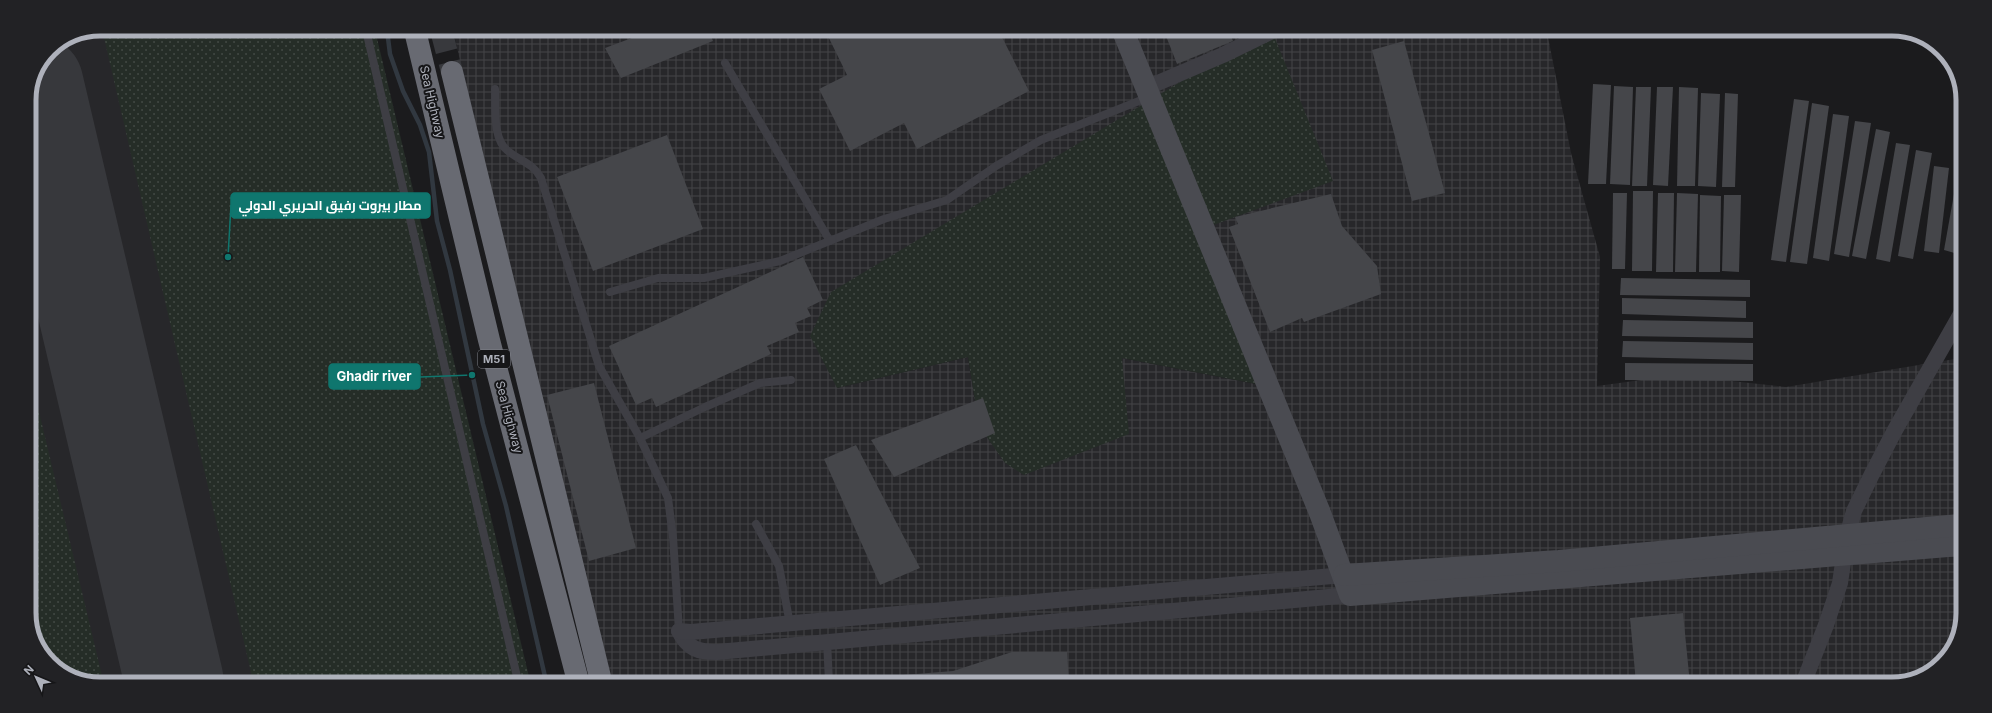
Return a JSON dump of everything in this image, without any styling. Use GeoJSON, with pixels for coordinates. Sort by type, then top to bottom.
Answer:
{"type":"FeatureCollection","features":[{"type":"Feature","properties":{"kind":"highway","name":"Sea Highway"},"geometry":{"type":"LineString","coordinates":[[416,36],[487,332],[577,677]]}},
{"type":"Feature","properties":{"kind":"highway","name":"M51"},"geometry":{"type":"LineString","coordinates":[[452,72],[600,677]]}},
{"type":"Feature","properties":{"kind":"street"},"geometry":{"type":"LineString","coordinates":[[1125,36],[1344,575],[1350,596]]}},
{"type":"Feature","properties":{"kind":"street"},"geometry":{"type":"LineString","coordinates":[[1148,93],[1262,36]]}},
{"type":"Feature","properties":{"kind":"street"},"geometry":{"type":"LineString","coordinates":[[1806,677],[1835,600],[1854,511],[1872,474],[1956,323]]}},
{"type":"Feature","properties":{"kind":"street"},"geometry":{"type":"LineString","coordinates":[[679,631],[690,645],[700,651],[717,652],[827,641],[1350,596],[1847,545],[1956,526]]}},
{"type":"Feature","properties":{"kind":"street"},"geometry":{"type":"LineString","coordinates":[[679,631],[691,632],[790,624],[1344,575],[1847,545],[1956,545]]}},
{"type":"Feature","properties":{"kind":"street"},"geometry":{"type":"LineString","coordinates":[[1078,598],[1080,619]]}},
{"type":"Feature","properties":{"kind":"street"},"geometry":{"type":"LineString","coordinates":[[827,641],[841,619]]}},
{"type":"Feature","properties":{"kind":"street"},"geometry":{"type":"LineString","coordinates":[[812,622],[827,641]]}},
{"type":"Feature","properties":{"kind":"lane"},"geometry":{"type":"LineString","coordinates":[[367,36],[517,677]]}},
{"type":"Feature","properties":{"kind":"lane"},"geometry":{"type":"LineString","coordinates":[[724,63],[830,241]]}},
{"type":"Feature","properties":{"kind":"lane"},"geometry":{"type":"LineString","coordinates":[[495,90],[498,137],[507,151],[536,168],[541,178],[599,366],[640,438],[668,498],[673,537],[679,631]]}},
{"type":"Feature","properties":{"kind":"lane"},"geometry":{"type":"LineString","coordinates":[[610,292],[658,278],[704,278],[780,262],[884,219],[947,200],[996,166],[1041,140],[1148,93]]}},
{"type":"Feature","properties":{"kind":"lane"},"geometry":{"type":"LineString","coordinates":[[640,438],[705,407],[760,384],[791,380]]}},
{"type":"Feature","properties":{"kind":"lane"},"geometry":{"type":"LineString","coordinates":[[756,524],[779,566],[790,624]]}},
{"type":"Feature","properties":{"kind":"lane"},"geometry":{"type":"LineString","coordinates":[[827,641],[829,677]]}},
{"type":"Feature","properties":{"kind":"shaded area"},"geometry":{"type":"Polygon","coordinates":[[[104,36],[376,36],[529,677],[252,677],[104,36]]]}},
{"type":"Feature","properties":{"kind":"shaded area"},"geometry":{"type":"Polygon","coordinates":[[[374,36],[525,677],[100,677],[79,674],[61,664],[56,657],[49,652],[39,634],[36,617],[36,100],[37,88],[41,76],[47,64],[55,55],[64,47],[76,41],[88,37],[374,36]]]}},
{"type":"Feature","properties":{"kind":"shaded area"},"geometry":{"type":"Polygon","coordinates":[[[454,36],[1259,36],[837,388],[968,357],[979,426],[1122,358],[1271,387],[1208,226],[1270,36],[1548,36],[1571,153],[1600,257],[1597,386],[1656,378],[1713,379],[1786,387],[1956,359],[1955,621],[1953,634],[1943,652],[1928,666],[1913,674],[1892,677],[602,677],[454,36]]]}},
{"type":"Feature","properties":{"kind":"shaded area"},"geometry":{"type":"Polygon","coordinates":[[[1257,36],[1274,36],[1333,181],[1208,227],[1272,387],[1122,358],[1129,434],[1024,475],[1005,463],[979,426],[968,357],[837,388],[810,336],[831,292],[1257,36]]]}},
{"type":"Feature","properties":{"kind":"shaded area"},"geometry":{"type":"Polygon","coordinates":[[[36,399],[102,677],[79,674],[61,664],[56,657],[49,652],[39,634],[36,617],[36,399]]]}},
{"type":"Feature","properties":{"kind":"building"},"geometry":{"type":"Polygon","coordinates":[[[637,36],[711,36],[713,41],[621,78],[605,48],[637,36]]]}},
{"type":"Feature","properties":{"kind":"building"},"geometry":{"type":"Polygon","coordinates":[[[828,36],[1002,36],[1029,91],[917,149],[904,123],[850,151],[819,89],[847,75],[828,36]]]}},
{"type":"Feature","properties":{"kind":"building"},"geometry":{"type":"Polygon","coordinates":[[[1166,36],[1231,36],[1233,41],[1177,64],[1166,36]]]}},
{"type":"Feature","properties":{"kind":"building"},"geometry":{"type":"Polygon","coordinates":[[[1404,41],[1445,193],[1412,201],[1372,50],[1404,41]]]}},
{"type":"Feature","properties":{"kind":"building"},"geometry":{"type":"Polygon","coordinates":[[[1593,84],[1611,85],[1606,184],[1588,184],[1593,84]]]}},
{"type":"Feature","properties":{"kind":"building"},"geometry":{"type":"Polygon","coordinates":[[[1614,86],[1633,87],[1630,185],[1610,184],[1614,86]]]}},
{"type":"Feature","properties":{"kind":"building"},"geometry":{"type":"Polygon","coordinates":[[[1636,87],[1651,87],[1647,186],[1632,186],[1636,87]]]}},
{"type":"Feature","properties":{"kind":"building"},"geometry":{"type":"Polygon","coordinates":[[[1657,87],[1673,87],[1668,186],[1653,185],[1657,87]]]}},
{"type":"Feature","properties":{"kind":"building"},"geometry":{"type":"Polygon","coordinates":[[[1679,87],[1698,88],[1695,186],[1677,186],[1679,87]]]}},
{"type":"Feature","properties":{"kind":"building"},"geometry":{"type":"Polygon","coordinates":[[[1701,93],[1720,94],[1716,187],[1698,186],[1701,93]]]}},
{"type":"Feature","properties":{"kind":"building"},"geometry":{"type":"Polygon","coordinates":[[[1725,93],[1738,94],[1735,187],[1722,187],[1725,93]]]}},
{"type":"Feature","properties":{"kind":"building"},"geometry":{"type":"Polygon","coordinates":[[[1794,99],[1809,101],[1786,262],[1771,260],[1794,99]]]}},
{"type":"Feature","properties":{"kind":"building"},"geometry":{"type":"Polygon","coordinates":[[[1812,103],[1829,106],[1807,264],[1790,262],[1812,103]]]}},
{"type":"Feature","properties":{"kind":"building"},"geometry":{"type":"Polygon","coordinates":[[[1833,114],[1849,116],[1829,261],[1813,258],[1833,114]]]}},
{"type":"Feature","properties":{"kind":"building"},"geometry":{"type":"Polygon","coordinates":[[[1855,121],[1871,123],[1849,257],[1834,254],[1855,121]]]}},
{"type":"Feature","properties":{"kind":"building"},"geometry":{"type":"Polygon","coordinates":[[[1876,129],[1890,132],[1866,259],[1852,256],[1876,129]]]}},
{"type":"Feature","properties":{"kind":"building"},"geometry":{"type":"Polygon","coordinates":[[[667,135],[703,229],[593,271],[557,177],[667,135]]]}},
{"type":"Feature","properties":{"kind":"building"},"geometry":{"type":"Polygon","coordinates":[[[1896,143],[1910,145],[1890,262],[1876,259],[1896,143]]]}},
{"type":"Feature","properties":{"kind":"building"},"geometry":{"type":"Polygon","coordinates":[[[1916,150],[1932,153],[1913,259],[1898,256],[1916,150]]]}},
{"type":"Feature","properties":{"kind":"building"},"geometry":{"type":"Polygon","coordinates":[[[1934,166],[1949,168],[1939,253],[1924,251],[1934,166]]]}},
{"type":"Feature","properties":{"kind":"building"},"geometry":{"type":"Polygon","coordinates":[[[1956,183],[1956,253],[1944,250],[1956,183]]]}},
{"type":"Feature","properties":{"kind":"building"},"geometry":{"type":"Polygon","coordinates":[[[1633,191],[1653,191],[1652,271],[1632,271],[1633,191]]]}},
{"type":"Feature","properties":{"kind":"building"},"geometry":{"type":"Polygon","coordinates":[[[1613,193],[1627,193],[1625,269],[1612,269],[1613,193]]]}},
{"type":"Feature","properties":{"kind":"building"},"geometry":{"type":"Polygon","coordinates":[[[1658,193],[1674,193],[1673,272],[1656,272],[1658,193]]]}},
{"type":"Feature","properties":{"kind":"building"},"geometry":{"type":"Polygon","coordinates":[[[1677,193],[1698,194],[1696,272],[1675,272],[1677,193]]]}},
{"type":"Feature","properties":{"kind":"building"},"geometry":{"type":"Polygon","coordinates":[[[1331,194],[1342,226],[1377,266],[1381,294],[1304,322],[1302,318],[1270,332],[1229,227],[1238,224],[1235,217],[1331,194]]]}},
{"type":"Feature","properties":{"kind":"building"},"geometry":{"type":"Polygon","coordinates":[[[1700,195],[1721,196],[1720,272],[1699,272],[1700,195]]]}},
{"type":"Feature","properties":{"kind":"building"},"geometry":{"type":"Polygon","coordinates":[[[1724,195],[1741,195],[1739,272],[1722,271],[1724,195]]]}},
{"type":"Feature","properties":{"kind":"building"},"geometry":{"type":"Polygon","coordinates":[[[803,257],[823,300],[807,308],[811,316],[795,323],[799,332],[767,346],[771,354],[656,407],[652,398],[636,405],[609,346],[803,257]]]}},
{"type":"Feature","properties":{"kind":"building"},"geometry":{"type":"Polygon","coordinates":[[[1621,278],[1750,280],[1750,297],[1620,295],[1621,278]]]}},
{"type":"Feature","properties":{"kind":"building"},"geometry":{"type":"Polygon","coordinates":[[[1622,298],[1746,301],[1746,318],[1622,314],[1622,298]]]}},
{"type":"Feature","properties":{"kind":"building"},"geometry":{"type":"Polygon","coordinates":[[[1623,320],[1753,322],[1753,338],[1622,336],[1623,320]]]}},
{"type":"Feature","properties":{"kind":"building"},"geometry":{"type":"Polygon","coordinates":[[[1623,341],[1753,343],[1753,360],[1622,357],[1623,341]]]}},
{"type":"Feature","properties":{"kind":"building"},"geometry":{"type":"Polygon","coordinates":[[[1625,363],[1753,364],[1753,381],[1625,380],[1625,363]]]}},
{"type":"Feature","properties":{"kind":"building"},"geometry":{"type":"Polygon","coordinates":[[[594,383],[636,548],[589,561],[547,395],[594,383]]]}},
{"type":"Feature","properties":{"kind":"building"},"geometry":{"type":"Polygon","coordinates":[[[983,398],[995,433],[894,477],[871,440],[983,398]]]}},
{"type":"Feature","properties":{"kind":"building"},"geometry":{"type":"Polygon","coordinates":[[[856,445],[920,568],[880,585],[824,459],[856,445]]]}},
{"type":"Feature","properties":{"kind":"building"},"geometry":{"type":"Polygon","coordinates":[[[1683,613],[1689,677],[1635,677],[1630,618],[1683,613]]]}},
{"type":"Feature","properties":{"kind":"building"},"geometry":{"type":"Polygon","coordinates":[[[1012,652],[1067,652],[1069,677],[878,677],[953,671],[1012,652]]]}},
{"type":"Feature","properties":{"kind":"waterway"},"geometry":{"type":"LineString","coordinates":[[388,36],[390,54],[403,91],[420,125],[429,152],[437,221],[450,270],[483,424],[506,506],[545,677]]}},
{"type":"Feature","properties":{"kind":"runway"},"geometry":{"type":"LineString","coordinates":[[36,94],[173,677]]}},
{"type":"Feature","properties":{"kind":"tunnel"},"geometry":{"type":"LineString","coordinates":[[443,36],[452,72]]}},
{"type":"Feature","properties":{"kind":"place","name":"مطار بيروت رفيق الحريري الدولي"},"geometry":{"type":"Point","coordinates":[228,257]}},
{"type":"Feature","properties":{"kind":"place","name":"Ghadir river"},"geometry":{"type":"Point","coordinates":[472,375]}}]}
